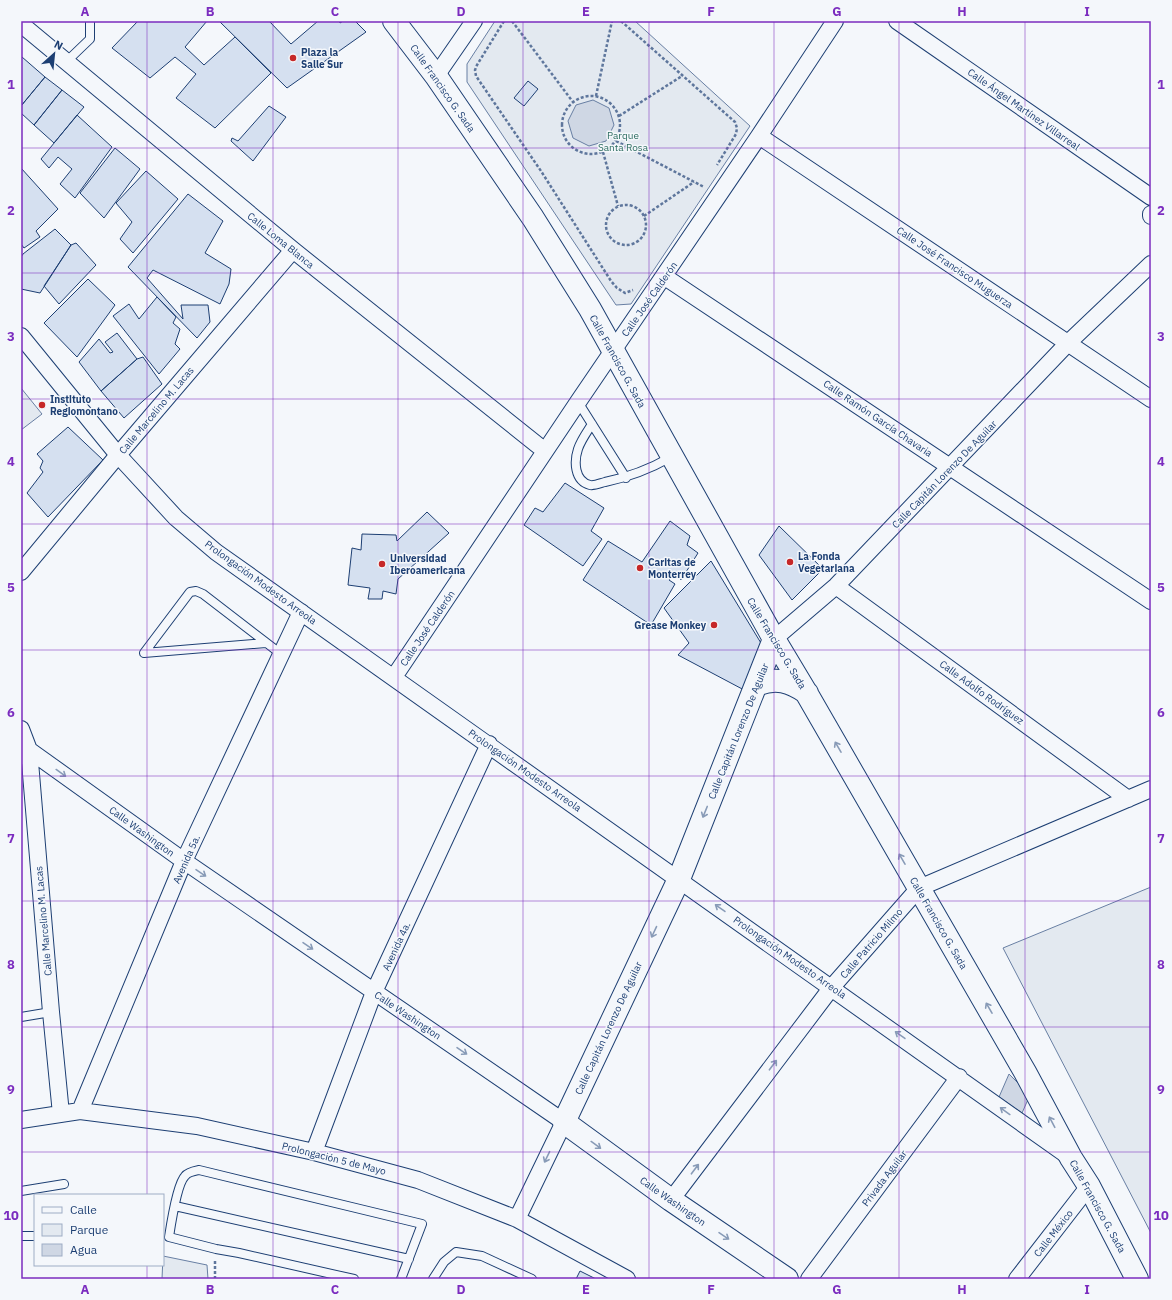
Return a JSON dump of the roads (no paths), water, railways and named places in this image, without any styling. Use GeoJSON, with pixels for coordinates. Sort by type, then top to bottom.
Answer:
{"type":"FeatureCollection","features":[{"type":"Feature","properties":{"kind":"street","name":"Calle Francisco G. Sada"},"geometry":{"type":"LineString","coordinates":[[394,21],[436,76],[533,218],[590,309],[612,351],[774,639],[808,694],[1026,1072],[1071,1158],[1089,1186],[1137,1279]]}},
{"type":"Feature","properties":{"kind":"street"},"geometry":{"type":"LineString","coordinates":[[436,76],[474,21]]}},
{"type":"Feature","properties":{"kind":"street","name":"Calle José Calderón"},"geometry":{"type":"LineString","coordinates":[[394,677],[612,351],[760,136],[835,21]]}},
{"type":"Feature","properties":{"kind":"street","name":"Calle Ángel Martínez Villarreal"},"geometry":{"type":"LineString","coordinates":[[897,21],[1151,197]]}},
{"type":"Feature","properties":{"kind":"street","name":"Calle Loma Blanca"},"geometry":{"type":"LineString","coordinates":[[21,24],[293,250],[545,451]]}},
{"type":"Feature","properties":{"kind":"street","name":"Calle José Francisco Muguerza"},"geometry":{"type":"LineString","coordinates":[[760,136],[1151,398]]}},
{"type":"Feature","properties":{"kind":"street","name":"Calle Marcelino M. Lacas"},"geometry":{"type":"LineString","coordinates":[[21,572],[118,455],[293,250]]}},
{"type":"Feature","properties":{"kind":"street","name":"Calle Capitán Lorenzo De Aguilar"},"geometry":{"type":"LineString","coordinates":[[517,1219],[679,879],[774,639],[836,586],[1068,343],[1151,264]]}},
{"type":"Feature","properties":{"kind":"street","name":"Calle Ramón García Chavaria"},"geometry":{"type":"LineString","coordinates":[[665,276],[1151,601]]}},
{"type":"Feature","properties":{"kind":"street","name":"Prolongación Modesto Arreola"},"geometry":{"type":"LineString","coordinates":[[21,336],[118,455],[176,518],[216,552],[959,1077],[1071,1158]]}},
{"type":"Feature","properties":{"kind":"street","name":"Calle Adolfo Rodríguez"},"geometry":{"type":"LineString","coordinates":[[836,586],[1128,799]]}},
{"type":"Feature","properties":{"kind":"street","name":"Avenida 5a."},"geometry":{"type":"LineString","coordinates":[[80,1111],[184,861],[301,612]]}},
{"type":"Feature","properties":{"kind":"street"},"geometry":{"type":"LineString","coordinates":[[756,685],[769,681],[783,681],[796,686],[808,694]]}},
{"type":"Feature","properties":{"kind":"street","name":"Calle Marcelino M. Lacas"},"geometry":{"type":"LineString","coordinates":[[21,729],[25,753],[61,1114]]}},
{"type":"Feature","properties":{"kind":"street","name":"Avenida 4a."},"geometry":{"type":"LineString","coordinates":[[314,1152],[374,992],[489,744]]}},
{"type":"Feature","properties":{"kind":"street","name":"Calle Washington"},"geometry":{"type":"LineString","coordinates":[[25,753],[564,1122],[671,1200],[788,1279]]}},
{"type":"Feature","properties":{"kind":"street","name":"Calle Patricio Milmo"},"geometry":{"type":"LineString","coordinates":[[671,1200],[832,987],[919,888],[1151,789]]}},
{"type":"Feature","properties":{"kind":"street","name":"Privada Aguilar"},"geometry":{"type":"LineString","coordinates":[[809,1279],[959,1077]]}},
{"type":"Feature","properties":{"kind":"street","name":"Prolongación 5 de Mayo"},"geometry":{"type":"LineString","coordinates":[[21,1120],[80,1111],[197,1126],[314,1152],[418,1180],[517,1219],[627,1279]]}},
{"type":"Feature","properties":{"kind":"street","name":"Calle México"},"geometry":{"type":"LineString","coordinates":[[1017,1279],[1089,1186]]}},
{"type":"Feature","properties":{"kind":"lane"},"geometry":{"type":"LineString","coordinates":[[66,62],[90,39],[90,21]]}},
{"type":"Feature","properties":{"kind":"lane"},"geometry":{"type":"LineString","coordinates":[[578,402],[626,478]]}},
{"type":"Feature","properties":{"kind":"lane"},"geometry":{"type":"LineString","coordinates":[[592,424],[578,447],[575,463],[578,476],[583,482],[591,486],[626,478],[651,468],[672,456]]}},
{"type":"Feature","properties":{"kind":"lane"},"geometry":{"type":"LineString","coordinates":[[266,643],[144,653],[190,592],[196,591],[203,594],[281,654]]}},
{"type":"Feature","properties":{"kind":"lane"},"geometry":{"type":"LineString","coordinates":[[21,1017],[51,1012]]}},
{"type":"Feature","properties":{"kind":"lane"},"geometry":{"type":"LineString","coordinates":[[354,1279],[247,1254],[216,1249],[166,1236],[181,1183],[185,1176],[192,1171],[199,1170],[422,1224],[400,1279]]}},
{"type":"Feature","properties":{"kind":"lane"},"geometry":{"type":"LineString","coordinates":[[21,1191],[64,1184]]}},
{"type":"Feature","properties":{"kind":"lane"},"geometry":{"type":"LineString","coordinates":[[175,1206],[409,1259]]}},
{"type":"Feature","properties":{"kind":"lane"},"geometry":{"type":"LineString","coordinates":[[21,1236],[34,1236]]}},
{"type":"Feature","properties":{"kind":"lane"},"geometry":{"type":"LineString","coordinates":[[433,1279],[444,1262],[456,1252],[482,1256],[532,1279]]}},
{"type":"Feature","properties":{"kind":"water"},"geometry":{"type":"Polygon","coordinates":[[[593,100],[609,108],[614,125],[606,141],[589,146],[573,138],[568,121],[576,105],[593,100]]]}},
{"type":"Feature","properties":{"kind":"water"},"geometry":{"type":"Polygon","coordinates":[[[1009,1074],[1030,1095],[1022,1113],[999,1097],[1009,1074]]]}},
{"type":"Feature","properties":{"kind":"place","name":"Plaza la Salle Sur"},"geometry":{"type":"Point","coordinates":[293,58]}},
{"type":"Feature","properties":{"kind":"place","name":"Instituto Regiomontano"},"geometry":{"type":"Point","coordinates":[42,405]}},
{"type":"Feature","properties":{"kind":"place","name":"La Fonda Vegetariana"},"geometry":{"type":"Point","coordinates":[790,562]}},
{"type":"Feature","properties":{"kind":"place","name":"Universidad Iberoamericana"},"geometry":{"type":"Point","coordinates":[382,564]}},
{"type":"Feature","properties":{"kind":"place","name":"Caritas de Monterrey"},"geometry":{"type":"Point","coordinates":[640,568]}},
{"type":"Feature","properties":{"kind":"place","name":"Grease Monkey"},"geometry":{"type":"Point","coordinates":[714,625]}},
{"type":"Feature","properties":{"kind":"park label","name":"Parque Santa Rosa"},"geometry":{"type":"Point","coordinates":[623,140]}}]}
